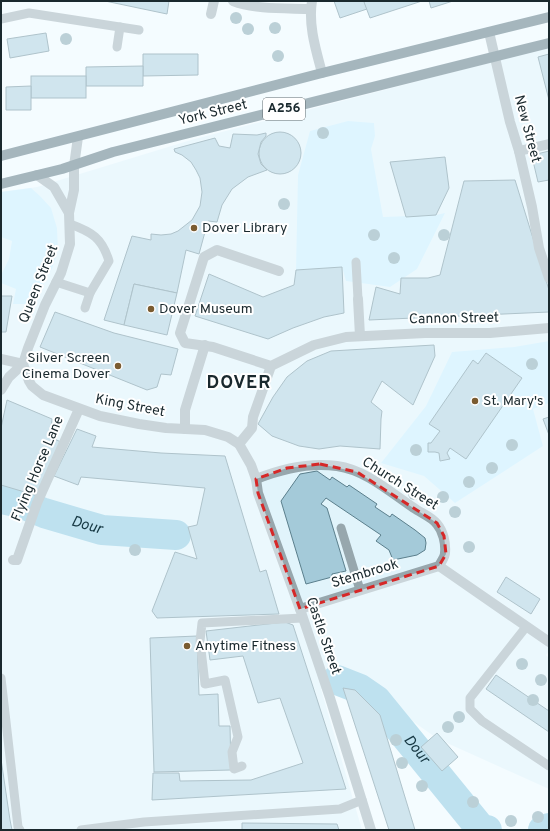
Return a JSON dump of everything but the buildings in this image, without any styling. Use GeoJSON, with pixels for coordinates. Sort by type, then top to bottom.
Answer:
{"type":"FeatureCollection","features":[{"type":"Feature","properties":{"kind":"main road","name":"York Street"},"geometry":{"type":"LineString","coordinates":[[1,156],[322,73],[549,17]]}},
{"type":"Feature","properties":{"kind":"main road","name":"York Street"},"geometry":{"type":"LineString","coordinates":[[1,184],[74,166],[121,150],[494,58],[549,43]]}},
{"type":"Feature","properties":{"kind":"street"},"geometry":{"type":"LineString","coordinates":[[210,14],[214,1]]}},
{"type":"Feature","properties":{"kind":"street"},"geometry":{"type":"LineString","coordinates":[[233,1],[240,4],[269,8],[311,5],[314,40],[322,73]]}},
{"type":"Feature","properties":{"kind":"street","name":"New Street"},"geometry":{"type":"LineString","coordinates":[[490,32],[494,58],[519,151],[532,207],[539,248],[549,278]]}},
{"type":"Feature","properties":{"kind":"street","name":"Queen Street"},"geometry":{"type":"LineString","coordinates":[[23,364],[28,348],[68,254],[70,244],[69,213],[74,190],[74,166],[78,137]]}},
{"type":"Feature","properties":{"kind":"street"},"geometry":{"type":"LineString","coordinates":[[519,151],[549,144]]}},
{"type":"Feature","properties":{"kind":"street","name":"Queen Street"},"geometry":{"type":"LineString","coordinates":[[37,175],[54,187],[69,213]]}},
{"type":"Feature","properties":{"kind":"street"},"geometry":{"type":"LineString","coordinates":[[239,444],[252,428],[253,417],[271,366],[205,345],[184,343],[180,333],[204,258],[217,250],[279,271]]}},
{"type":"Feature","properties":{"kind":"street"},"geometry":{"type":"LineString","coordinates":[[358,299],[360,336]]}},
{"type":"Feature","properties":{"kind":"street","name":"Cannon Street"},"geometry":{"type":"LineString","coordinates":[[271,366],[314,345],[346,337],[425,333],[490,333],[549,328]]}},
{"type":"Feature","properties":{"kind":"street"},"geometry":{"type":"LineString","coordinates":[[185,429],[185,410],[205,345]]}},
{"type":"Feature","properties":{"kind":"street"},"geometry":{"type":"LineString","coordinates":[[1,359],[23,364]]}},
{"type":"Feature","properties":{"kind":"street"},"geometry":{"type":"LineString","coordinates":[[1,390],[9,377],[23,364]]}},
{"type":"Feature","properties":{"kind":"street","name":"King Street"},"geometry":{"type":"LineString","coordinates":[[23,364],[28,381],[37,391],[50,399],[100,416],[139,424],[205,430],[220,434],[239,444],[245,453]]}},
{"type":"Feature","properties":{"kind":"street","name":"Flying Horse Lane"},"geometry":{"type":"LineString","coordinates":[[13,560],[16,560],[26,535],[30,519],[79,409]]}},
{"type":"Feature","properties":{"kind":"street","name":"Castle Street"},"geometry":{"type":"LineString","coordinates":[[245,453],[252,465],[258,493],[266,518],[330,698],[371,830]]}},
{"type":"Feature","properties":{"kind":"street","name":"Church Street"},"geometry":{"type":"LineString","coordinates":[[256,479],[274,471],[320,464],[338,466],[365,475],[437,523],[444,536],[446,554],[439,566]]}},
{"type":"Feature","properties":{"kind":"street"},"geometry":{"type":"LineString","coordinates":[[439,566],[549,642]]}},
{"type":"Feature","properties":{"kind":"street","name":"Stembrook"},"geometry":{"type":"LineString","coordinates":[[301,613],[360,590],[439,566]]}},
{"type":"Feature","properties":{"kind":"lane"},"geometry":{"type":"LineString","coordinates":[[1,20],[29,13],[139,30]]}},
{"type":"Feature","properties":{"kind":"lane"},"geometry":{"type":"LineString","coordinates":[[116,47],[120,27]]}},
{"type":"Feature","properties":{"kind":"lane"},"geometry":{"type":"LineString","coordinates":[[70,224],[88,230],[99,240],[109,261],[90,293],[85,308]]}},
{"type":"Feature","properties":{"kind":"lane"},"geometry":{"type":"LineString","coordinates":[[356,262],[358,299]]}},
{"type":"Feature","properties":{"kind":"lane"},"geometry":{"type":"LineString","coordinates":[[56,282],[90,293]]}},
{"type":"Feature","properties":{"kind":"lane"},"geometry":{"type":"LineString","coordinates":[[341,528],[360,590]]}},
{"type":"Feature","properties":{"kind":"lane"},"geometry":{"type":"LineString","coordinates":[[242,766],[234,769],[232,752],[238,737],[224,680],[205,684],[200,641],[202,623],[301,613]]}},
{"type":"Feature","properties":{"kind":"lane"},"geometry":{"type":"LineString","coordinates":[[526,626],[470,698],[470,709],[482,721],[549,766]]}},
{"type":"Feature","properties":{"kind":"lane"},"geometry":{"type":"LineString","coordinates":[[1,678],[18,827],[20,830]]}},
{"type":"Feature","properties":{"kind":"lane"},"geometry":{"type":"LineString","coordinates":[[81,830],[144,822],[340,809],[362,800]]}},
{"type":"Feature","properties":{"kind":"highlighted area"},"geometry":{"type":"Polygon","coordinates":[[[320,464],[357,472],[437,523],[444,536],[446,554],[439,566],[300,609],[258,493],[256,479],[287,468],[320,464]]]}},
{"type":"Feature","properties":{"kind":"shaded area"},"geometry":{"type":"Polygon","coordinates":[[[549,47],[549,651],[546,655],[549,658],[549,789],[438,739],[355,681],[321,689],[362,830],[1,830],[1,192],[37,187],[191,140],[549,47]]]}},
{"type":"Feature","properties":{"kind":"shaded area"},"geometry":{"type":"Polygon","coordinates":[[[348,121],[374,123],[375,136],[371,149],[383,217],[436,215],[445,213],[417,269],[390,287],[346,281],[342,267],[296,270],[298,175],[310,131],[348,121]]]}},
{"type":"Feature","properties":{"kind":"shaded area"},"geometry":{"type":"Polygon","coordinates":[[[31,188],[51,208],[57,228],[58,250],[52,269],[44,280],[32,304],[13,304],[16,289],[1,283],[1,275],[9,259],[12,241],[1,237],[1,192],[31,188]]]}},
{"type":"Feature","properties":{"kind":"shaded area"},"geometry":{"type":"Polygon","coordinates":[[[549,341],[549,403],[533,409],[543,446],[455,503],[424,476],[381,463],[426,406],[452,352],[514,347],[549,341]]]}},
{"type":"Feature","properties":{"kind":"waterway","name":"Dour"},"geometry":{"type":"LineString","coordinates":[[1,499],[20,503],[44,513],[102,530],[176,535]]}},
{"type":"Feature","properties":{"kind":"waterway","name":"Dour"},"geometry":{"type":"LineString","coordinates":[[337,680],[360,689],[376,700],[481,829],[487,830]]}},
{"type":"Feature","properties":{"kind":"waterway","name":"Dour"},"geometry":{"type":"LineString","coordinates":[[543,830],[549,828]]}},
{"type":"Feature","properties":{"kind":"place","name":"Dover Library"},"geometry":{"type":"Point","coordinates":[194,228]}},
{"type":"Feature","properties":{"kind":"place","name":"Dover Museum"},"geometry":{"type":"Point","coordinates":[151,309]}},
{"type":"Feature","properties":{"kind":"place","name":"Silver Screen Cinema Dover"},"geometry":{"type":"Point","coordinates":[118,366]}},
{"type":"Feature","properties":{"kind":"place","name":"St. Mary's"},"geometry":{"type":"Point","coordinates":[475,401]}},
{"type":"Feature","properties":{"kind":"place","name":"Anytime Fitness"},"geometry":{"type":"Point","coordinates":[187,646]}},
{"type":"Feature","properties":{"kind":"district","name":"DOVER"},"geometry":{"type":"Point","coordinates":[239,383]}}]}
